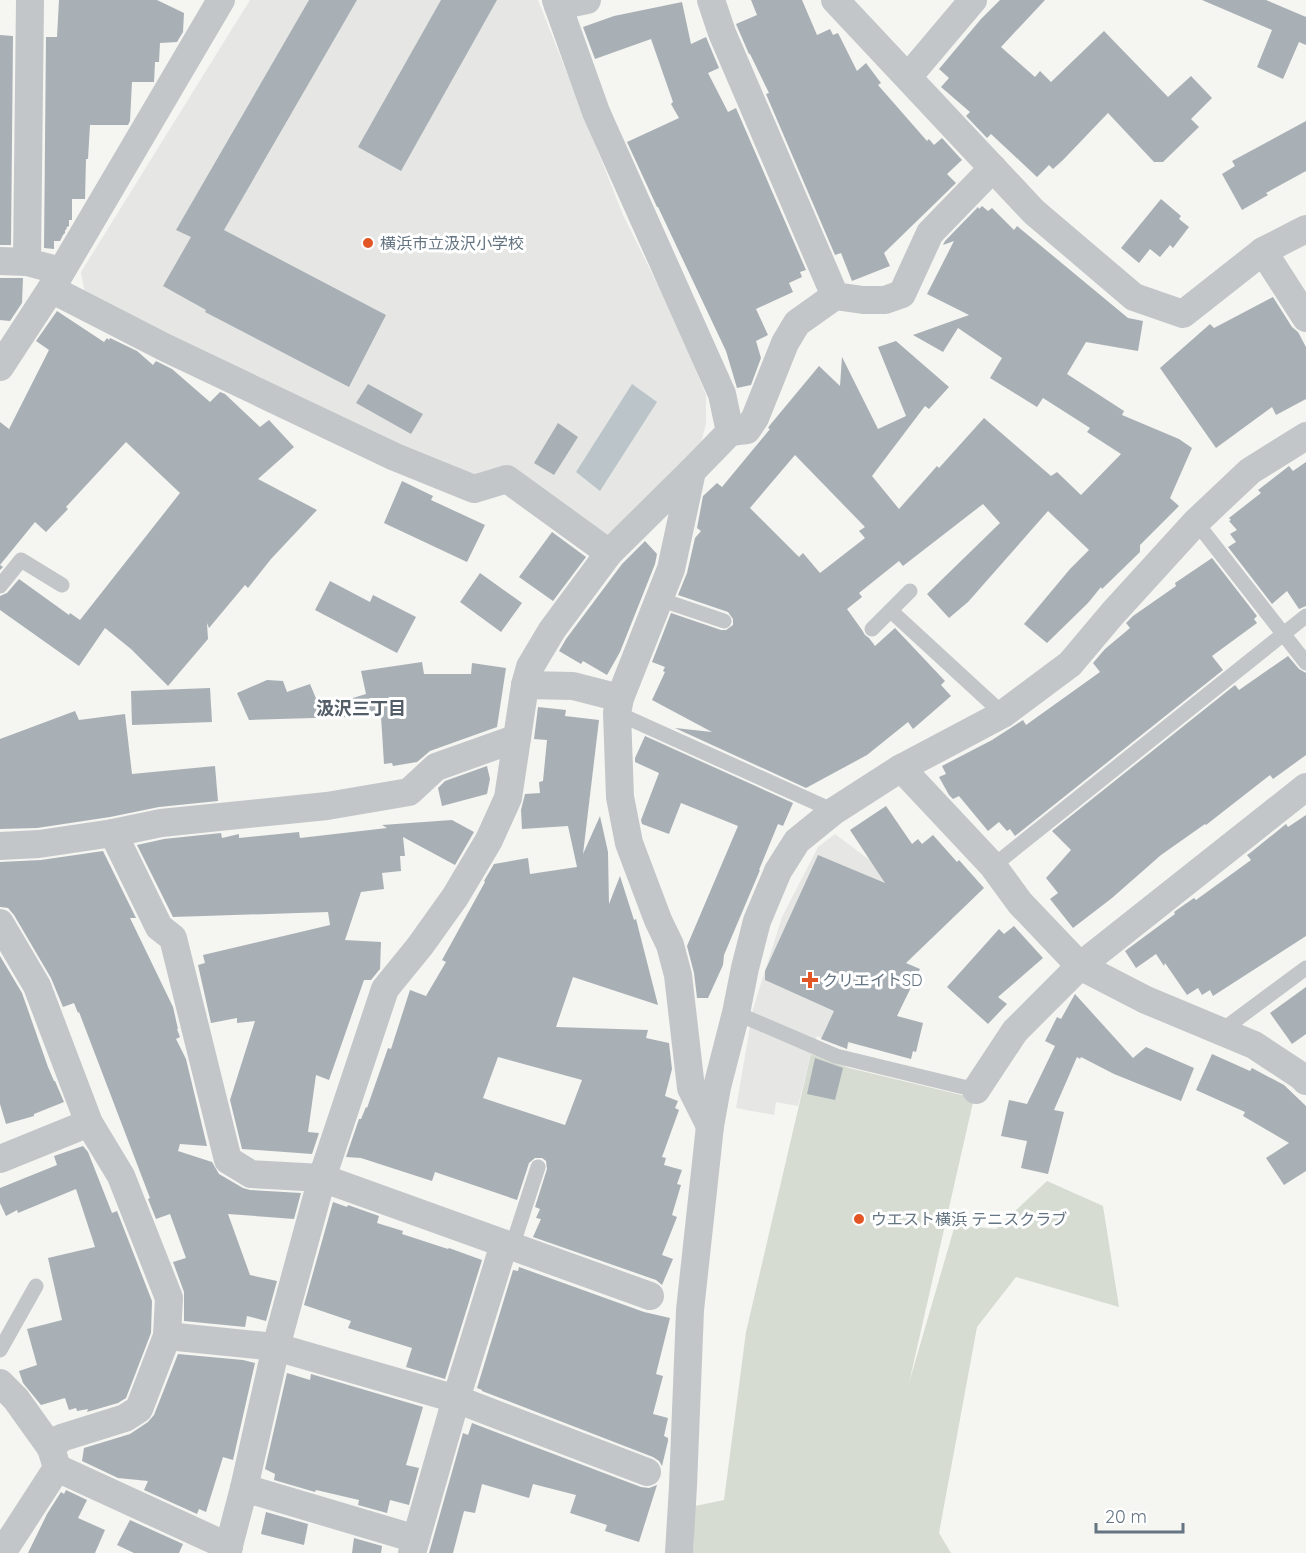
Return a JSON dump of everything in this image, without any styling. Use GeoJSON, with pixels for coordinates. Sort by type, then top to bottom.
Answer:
{"type":"FeatureCollection","features":[{"type":"Feature","properties":{"kind":"street"},"geometry":{"type":"LineString","coordinates":[[30,0],[14,262],[56,280],[166,348],[395,457],[474,489],[507,479],[609,553]]}},
{"type":"Feature","properties":{"kind":"street"},"geometry":{"type":"LineString","coordinates":[[587,0],[557,3],[596,112],[722,394],[730,432]]}},
{"type":"Feature","properties":{"kind":"street"},"geometry":{"type":"LineString","coordinates":[[711,0],[722,33],[835,296]]}},
{"type":"Feature","properties":{"kind":"street"},"geometry":{"type":"LineString","coordinates":[[835,0],[1034,212],[1134,297],[1183,314],[1263,251],[1306,229]]}},
{"type":"Feature","properties":{"kind":"street"},"geometry":{"type":"LineString","coordinates":[[908,77],[973,0]]}},
{"type":"Feature","properties":{"kind":"street"},"geometry":{"type":"LineString","coordinates":[[0,368],[56,280],[210,3]]}},
{"type":"Feature","properties":{"kind":"street"},"geometry":{"type":"LineString","coordinates":[[0,1383],[16,1399],[54,1458],[228,1550],[276,1347],[322,1178],[385,989],[420,946],[455,897],[489,840],[508,798],[525,685],[530,667],[552,630],[609,553],[730,432],[747,430],[755,418],[785,343],[797,323],[835,296],[885,300],[902,294],[930,233],[993,168]]}},
{"type":"Feature","properties":{"kind":"street"},"geometry":{"type":"LineString","coordinates":[[1263,251],[1306,318]]}},
{"type":"Feature","properties":{"kind":"street"},"geometry":{"type":"LineString","coordinates":[[679,1553],[690,1310],[710,1126],[717,1087],[757,921],[778,872],[797,842],[834,811],[902,768],[1003,714],[1070,664],[1196,522],[1250,471],[1306,436]]}},
{"type":"Feature","properties":{"kind":"street"},"geometry":{"type":"LineString","coordinates":[[692,471],[671,569],[618,706],[620,797],[629,843],[658,920],[670,945],[678,975],[691,1088],[710,1126]]}},
{"type":"Feature","properties":{"kind":"street"},"geometry":{"type":"LineString","coordinates":[[525,685],[573,686],[618,706]]}},
{"type":"Feature","properties":{"kind":"street"},"geometry":{"type":"LineString","coordinates":[[0,846],[39,844],[161,823],[327,806],[409,792],[436,767],[517,738]]}},
{"type":"Feature","properties":{"kind":"street"},"geometry":{"type":"LineString","coordinates":[[902,768],[993,866],[1020,903],[1080,966],[1146,1000],[1254,1045],[1306,1081]]}},
{"type":"Feature","properties":{"kind":"street"},"geometry":{"type":"LineString","coordinates":[[976,1090],[1015,1031],[1080,966],[1306,786]]}},
{"type":"Feature","properties":{"kind":"street"},"geometry":{"type":"LineString","coordinates":[[113,833],[159,927],[173,939],[228,1160],[251,1174],[322,1178],[650,1296]]}},
{"type":"Feature","properties":{"kind":"street"},"geometry":{"type":"LineString","coordinates":[[0,923],[37,986],[89,1123],[121,1176],[169,1298],[167,1336],[139,1409],[125,1418],[61,1438],[54,1458],[2,1553]]}},
{"type":"Feature","properties":{"kind":"street"},"geometry":{"type":"LineString","coordinates":[[0,1159],[89,1123]]}},
{"type":"Feature","properties":{"kind":"street"},"geometry":{"type":"LineString","coordinates":[[244,1488],[414,1546],[456,1399],[508,1246]]}},
{"type":"Feature","properties":{"kind":"street"},"geometry":{"type":"LineString","coordinates":[[167,1336],[276,1347],[456,1399],[647,1472]]}},
{"type":"Feature","properties":{"kind":"lane"},"geometry":{"type":"LineString","coordinates":[[1196,522],[1306,663]]}},
{"type":"Feature","properties":{"kind":"lane"},"geometry":{"type":"LineString","coordinates":[[0,586],[21,560],[62,585]]}},
{"type":"Feature","properties":{"kind":"lane"},"geometry":{"type":"LineString","coordinates":[[872,629],[910,591]]}},
{"type":"Feature","properties":{"kind":"lane"},"geometry":{"type":"LineString","coordinates":[[659,600],[724,621]]}},
{"type":"Feature","properties":{"kind":"lane"},"geometry":{"type":"LineString","coordinates":[[891,611],[1003,714]]}},
{"type":"Feature","properties":{"kind":"lane"},"geometry":{"type":"LineString","coordinates":[[993,866],[1306,616]]}},
{"type":"Feature","properties":{"kind":"lane"},"geometry":{"type":"LineString","coordinates":[[618,706],[834,811]]}},
{"type":"Feature","properties":{"kind":"lane"},"geometry":{"type":"LineString","coordinates":[[1221,1031],[1306,968]]}},
{"type":"Feature","properties":{"kind":"lane"},"geometry":{"type":"LineString","coordinates":[[736,1013],[836,1056],[976,1090]]}},
{"type":"Feature","properties":{"kind":"lane"},"geometry":{"type":"LineString","coordinates":[[508,1246],[538,1167]]}},
{"type":"Feature","properties":{"kind":"lane"},"geometry":{"type":"LineString","coordinates":[[0,1350],[36,1286]]}},
{"type":"Feature","properties":{"kind":"shaded area","name":"横浜市立汲沢小学校"},"geometry":{"type":"Polygon","coordinates":[[[250,0],[538,0],[623,215],[678,326],[706,395],[706,424],[699,450],[618,537],[604,537],[468,478],[85,294],[81,272],[250,0]]]}},
{"type":"Feature","properties":{"kind":"shaded area"},"geometry":{"type":"Polygon","coordinates":[[[632,384],[657,402],[600,491],[576,472],[632,384]]]}},
{"type":"Feature","properties":{"kind":"shaded area"},"geometry":{"type":"Polygon","coordinates":[[[835,834],[920,898],[847,1048],[817,1036],[798,1106],[776,1102],[774,1115],[736,1108],[753,1009],[782,917],[818,847],[835,834]]]}},
{"type":"Feature","properties":{"kind":"shaded area","name":"ウエスト横浜 テニスクラブ"},"geometry":{"type":"Polygon","coordinates":[[[811,1054],[849,1068],[974,1098],[909,1383],[955,1225],[996,1229],[1047,1181],[1103,1206],[1119,1307],[1016,1277],[977,1327],[939,1533],[951,1553],[693,1553],[695,1506],[724,1500],[746,1332],[811,1054]]]}},
{"type":"Feature","properties":{"kind":"building"},"geometry":{"type":"Polygon","coordinates":[[[59,0],[157,0],[184,13],[183,32],[177,42],[160,43],[159,62],[155,62],[154,82],[132,82],[128,125],[90,125],[85,199],[72,199],[72,220],[69,220],[69,226],[60,241],[54,241],[54,249],[44,248],[46,37],[57,37],[59,0]]]}},
{"type":"Feature","properties":{"kind":"building"},"geometry":{"type":"Polygon","coordinates":[[[309,0],[357,0],[224,230],[386,315],[349,387],[205,312],[206,310],[163,286],[191,237],[176,230],[309,0]]]}},
{"type":"Feature","properties":{"kind":"building"},"geometry":{"type":"Polygon","coordinates":[[[441,0],[497,0],[401,171],[358,147],[441,0]]]}},
{"type":"Feature","properties":{"kind":"building"},"geometry":{"type":"Polygon","coordinates":[[[751,0],[802,0],[817,35],[830,29],[833,35],[838,33],[857,71],[866,63],[881,83],[878,85],[927,141],[929,139],[934,145],[942,138],[962,160],[947,174],[956,183],[884,253],[890,266],[852,281],[841,253],[835,255],[766,94],[769,93],[736,24],[757,15],[751,0]]]}},
{"type":"Feature","properties":{"kind":"building"},"geometry":{"type":"Polygon","coordinates":[[[1000,0],[1045,0],[1001,47],[1035,77],[1040,71],[1051,82],[1104,31],[1168,97],[1191,76],[1212,98],[1191,119],[1199,127],[1163,162],[1154,162],[1108,113],[1063,160],[1053,169],[1049,165],[1037,177],[991,134],[987,138],[966,116],[970,112],[941,87],[949,78],[939,69],[1000,0]]]}},
{"type":"Feature","properties":{"kind":"building"},"geometry":{"type":"Polygon","coordinates":[[[1202,0],[1266,0],[1306,17],[1306,45],[1299,42],[1283,79],[1257,67],[1272,30],[1202,0]]]}},
{"type":"Feature","properties":{"kind":"building"},"geometry":{"type":"Polygon","coordinates":[[[682,2],[691,44],[706,37],[719,68],[708,73],[728,112],[736,108],[806,270],[800,272],[802,277],[789,283],[793,292],[756,309],[768,335],[756,341],[761,358],[751,385],[737,388],[726,351],[627,142],[679,118],[671,104],[673,102],[651,39],[595,59],[583,27],[614,16],[682,2]]]}},
{"type":"Feature","properties":{"kind":"building"},"geometry":{"type":"Polygon","coordinates":[[[0,35],[13,36],[11,245],[0,245],[0,35]]]}},
{"type":"Feature","properties":{"kind":"building"},"geometry":{"type":"Polygon","coordinates":[[[1306,121],[1306,171],[1266,193],[1268,195],[1242,210],[1222,174],[1235,166],[1232,161],[1306,121]]]}},
{"type":"Feature","properties":{"kind":"building"},"geometry":{"type":"Polygon","coordinates":[[[1161,199],[1181,216],[1179,219],[1189,227],[1173,248],[1170,245],[1160,257],[1150,249],[1139,263],[1121,248],[1161,199]]]}},
{"type":"Feature","properties":{"kind":"building"},"geometry":{"type":"Polygon","coordinates":[[[982,206],[988,211],[992,208],[1014,230],[1017,226],[1128,318],[1143,321],[1138,351],[1086,342],[1067,374],[1124,411],[1122,415],[1179,439],[1192,448],[1170,498],[1179,506],[1140,545],[1140,552],[1102,589],[1101,587],[1047,643],[1024,624],[1089,550],[1048,511],[968,602],[949,618],[927,594],[1000,523],[983,504],[903,566],[899,561],[859,593],[862,597],[847,609],[875,646],[895,628],[945,681],[941,685],[951,696],[913,729],[908,722],[867,755],[806,788],[675,728],[712,732],[652,700],[665,672],[663,671],[665,667],[652,662],[671,613],[721,630],[726,630],[733,625],[733,619],[728,612],[678,595],[687,573],[695,538],[701,531],[697,528],[703,496],[717,483],[722,487],[819,366],[840,386],[842,357],[878,429],[906,416],[878,347],[896,341],[949,387],[929,409],[925,406],[872,476],[899,509],[984,418],[1051,476],[1057,472],[1081,495],[1121,454],[1087,432],[1090,428],[1043,398],[1037,407],[990,378],[1002,358],[958,328],[943,352],[913,335],[969,315],[927,294],[954,241],[943,245],[945,241],[978,207],[979,209],[982,206]],[[795,455],[750,508],[799,557],[803,553],[820,573],[865,538],[859,531],[865,527],[795,455]]]}},
{"type":"Feature","properties":{"kind":"building"},"geometry":{"type":"Polygon","coordinates":[[[0,278],[23,278],[22,303],[10,321],[0,320],[0,278]]]}},
{"type":"Feature","properties":{"kind":"building"},"geometry":{"type":"Polygon","coordinates":[[[1273,297],[1306,347],[1306,399],[1276,415],[1272,407],[1216,448],[1160,368],[1210,324],[1214,328],[1273,297]]]}},
{"type":"Feature","properties":{"kind":"building"},"geometry":{"type":"Polygon","coordinates":[[[57,311],[104,342],[110,338],[137,351],[153,365],[156,361],[172,369],[210,402],[220,392],[260,427],[269,420],[294,447],[258,479],[317,510],[271,559],[248,588],[245,585],[209,628],[207,623],[208,639],[168,686],[131,649],[105,628],[79,666],[0,610],[0,596],[7,593],[19,579],[69,615],[70,613],[80,620],[180,493],[126,442],[46,532],[35,522],[0,565],[0,422],[9,429],[49,350],[36,341],[57,311]]]}},
{"type":"Feature","properties":{"kind":"building"},"geometry":{"type":"Polygon","coordinates":[[[368,384],[423,414],[411,434],[356,403],[368,384]]]}},
{"type":"Feature","properties":{"kind":"building"},"geometry":{"type":"Polygon","coordinates":[[[558,423],[578,437],[554,475],[534,463],[558,423]]]}},
{"type":"Feature","properties":{"kind":"building"},"geometry":{"type":"Polygon","coordinates":[[[1306,462],[1306,606],[1299,609],[1287,591],[1272,604],[1228,547],[1236,542],[1230,534],[1237,530],[1229,518],[1261,493],[1258,490],[1289,466],[1293,471],[1306,462]]]}},
{"type":"Feature","properties":{"kind":"building"},"geometry":{"type":"Polygon","coordinates":[[[402,481],[433,496],[431,500],[485,525],[467,562],[384,523],[402,481]]]}},
{"type":"Feature","properties":{"kind":"building"},"geometry":{"type":"Polygon","coordinates":[[[552,532],[586,557],[553,601],[519,577],[552,532]]]}},
{"type":"Feature","properties":{"kind":"building"},"geometry":{"type":"Polygon","coordinates":[[[645,541],[657,554],[655,564],[620,652],[607,675],[559,651],[622,564],[645,541]]]}},
{"type":"Feature","properties":{"kind":"building"},"geometry":{"type":"Polygon","coordinates":[[[1212,558],[1257,616],[1254,619],[1257,623],[1212,656],[1223,670],[1015,836],[1010,829],[1007,831],[999,822],[988,831],[959,796],[953,799],[949,795],[939,777],[946,774],[942,766],[992,740],[1023,720],[1026,725],[1100,672],[1093,663],[1105,649],[1130,628],[1126,623],[1176,586],[1175,583],[1212,558]]]}},
{"type":"Feature","properties":{"kind":"building"},"geometry":{"type":"Polygon","coordinates":[[[480,573],[522,603],[501,632],[460,602],[480,573]]]}},
{"type":"Feature","properties":{"kind":"building"},"geometry":{"type":"Polygon","coordinates":[[[330,581],[370,602],[373,595],[416,617],[397,653],[315,610],[330,581]]]}},
{"type":"Feature","properties":{"kind":"building"},"geometry":{"type":"Polygon","coordinates":[[[1288,656],[1299,669],[1306,673],[1306,755],[1273,779],[1270,775],[1206,825],[1161,855],[1112,898],[1073,928],[1050,899],[1058,893],[1046,878],[1071,850],[1052,831],[1235,685],[1239,690],[1288,656]]]}},
{"type":"Feature","properties":{"kind":"building"},"geometry":{"type":"Polygon","coordinates":[[[422,662],[424,674],[471,674],[472,663],[506,668],[497,727],[430,751],[417,762],[393,766],[392,763],[384,764],[381,716],[249,720],[237,693],[267,680],[283,681],[287,692],[310,684],[320,708],[366,694],[361,671],[422,662]]]}},
{"type":"Feature","properties":{"kind":"building"},"geometry":{"type":"Polygon","coordinates":[[[210,688],[212,722],[132,725],[131,691],[210,688]]]}},
{"type":"Feature","properties":{"kind":"building"},"geometry":{"type":"Polygon","coordinates":[[[538,707],[566,710],[565,716],[599,720],[583,854],[600,816],[608,852],[609,904],[620,876],[634,920],[636,919],[658,1005],[573,977],[556,1027],[648,1030],[646,1038],[669,1043],[672,1069],[665,1096],[678,1101],[675,1108],[679,1110],[662,1157],[666,1158],[664,1165],[682,1170],[677,1184],[681,1185],[672,1215],[677,1217],[662,1255],[673,1259],[662,1285],[656,1280],[533,1237],[541,1219],[536,1218],[540,1209],[535,1207],[547,1169],[546,1161],[542,1158],[535,1158],[529,1163],[517,1200],[435,1172],[432,1181],[361,1158],[346,1157],[359,1119],[367,1108],[388,1048],[391,1049],[410,990],[426,996],[446,962],[442,960],[494,864],[528,858],[530,874],[577,867],[568,826],[522,829],[521,810],[525,794],[540,793],[539,782],[543,781],[547,740],[534,739],[538,707]],[[498,1057],[483,1098],[565,1125],[582,1080],[498,1057]]]}},
{"type":"Feature","properties":{"kind":"building"},"geometry":{"type":"Polygon","coordinates":[[[75,711],[79,720],[125,714],[132,774],[215,766],[218,801],[159,807],[37,828],[0,829],[0,739],[75,711]]]}},
{"type":"Feature","properties":{"kind":"building"},"geometry":{"type":"Polygon","coordinates":[[[645,736],[793,803],[783,826],[778,824],[708,998],[697,998],[687,946],[738,826],[681,803],[669,834],[642,824],[641,820],[659,773],[635,762],[645,736]]]}},
{"type":"Feature","properties":{"kind":"building"},"geometry":{"type":"Polygon","coordinates":[[[487,766],[490,779],[487,794],[442,806],[438,788],[445,781],[487,766]]]}},
{"type":"Feature","properties":{"kind":"building"},"geometry":{"type":"Polygon","coordinates":[[[886,806],[912,844],[918,839],[922,844],[933,835],[984,888],[906,963],[920,969],[897,1016],[923,1023],[916,1052],[913,1051],[911,1059],[848,1042],[847,1049],[821,1039],[834,1011],[765,980],[765,971],[818,855],[885,883],[850,830],[886,806]]]}},
{"type":"Feature","properties":{"kind":"building"},"geometry":{"type":"Polygon","coordinates":[[[1306,815],[1306,936],[1213,996],[1210,990],[1202,995],[1198,988],[1187,995],[1156,954],[1136,968],[1125,951],[1175,914],[1174,912],[1194,898],[1196,900],[1251,860],[1247,855],[1286,824],[1288,827],[1306,815]]]}},
{"type":"Feature","properties":{"kind":"building"},"geometry":{"type":"Polygon","coordinates":[[[452,820],[474,832],[455,865],[403,837],[405,856],[400,856],[401,871],[382,873],[384,889],[361,892],[345,940],[381,942],[380,969],[371,980],[364,980],[329,1080],[316,1075],[308,1132],[319,1133],[312,1154],[242,1149],[230,1100],[255,1021],[237,1023],[237,1018],[211,1023],[198,965],[205,963],[203,955],[330,925],[328,912],[173,917],[137,845],[164,839],[221,833],[222,838],[239,834],[239,838],[299,832],[300,838],[387,828],[382,825],[452,820]]]}},
{"type":"Feature","properties":{"kind":"building"},"geometry":{"type":"Polygon","coordinates":[[[103,851],[136,918],[130,918],[173,1007],[180,1037],[176,1039],[186,1059],[207,1146],[180,1144],[178,1151],[212,1162],[219,1174],[243,1188],[301,1193],[294,1219],[228,1214],[250,1275],[277,1281],[266,1321],[247,1316],[245,1327],[184,1321],[184,1292],[173,1262],[186,1258],[170,1214],[156,1219],[79,1012],[74,1003],[63,1007],[51,978],[14,915],[8,908],[0,907],[0,862],[41,860],[103,851]]]}},
{"type":"Feature","properties":{"kind":"building"},"geometry":{"type":"Polygon","coordinates":[[[1014,926],[1043,958],[998,997],[1007,1004],[988,1024],[947,987],[999,929],[1004,934],[1014,926]]]}},
{"type":"Feature","properties":{"kind":"building"},"geometry":{"type":"Polygon","coordinates":[[[0,956],[22,993],[48,1067],[64,1102],[34,1114],[34,1116],[6,1124],[0,1104],[0,956]]]}},
{"type":"Feature","properties":{"kind":"building"},"geometry":{"type":"Polygon","coordinates":[[[1306,987],[1306,1034],[1292,1044],[1270,1013],[1306,987]]]}},
{"type":"Feature","properties":{"kind":"building"},"geometry":{"type":"Polygon","coordinates":[[[1075,994],[1133,1058],[1146,1047],[1194,1068],[1181,1101],[1077,1057],[1054,1110],[1064,1112],[1048,1174],[1021,1168],[1027,1141],[1001,1136],[1009,1100],[1027,1104],[1055,1046],[1045,1041],[1057,1017],[1061,1019],[1075,994]]]}},
{"type":"Feature","properties":{"kind":"building"},"geometry":{"type":"Polygon","coordinates":[[[1212,1054],[1250,1071],[1252,1068],[1284,1085],[1306,1106],[1306,1171],[1284,1185],[1266,1158],[1289,1143],[1243,1116],[1245,1112],[1196,1090],[1212,1054]]]}},
{"type":"Feature","properties":{"kind":"building"},"geometry":{"type":"Polygon","coordinates":[[[815,1058],[843,1068],[835,1100],[807,1094],[815,1058]]]}},
{"type":"Feature","properties":{"kind":"building"},"geometry":{"type":"Polygon","coordinates":[[[83,1146],[88,1152],[112,1213],[117,1211],[152,1301],[151,1333],[126,1398],[118,1403],[87,1412],[88,1409],[69,1410],[65,1398],[41,1405],[23,1383],[19,1371],[37,1365],[27,1329],[62,1320],[48,1258],[95,1247],[76,1189],[6,1216],[0,1203],[0,1188],[57,1165],[54,1156],[83,1146]]]}},
{"type":"Feature","properties":{"kind":"building"},"geometry":{"type":"Polygon","coordinates":[[[333,1202],[379,1216],[377,1223],[403,1231],[402,1234],[482,1260],[445,1379],[406,1367],[412,1348],[348,1328],[351,1321],[304,1305],[333,1202]]]}},
{"type":"Feature","properties":{"kind":"building"},"geometry":{"type":"Polygon","coordinates":[[[519,1267],[644,1312],[670,1318],[656,1374],[663,1376],[653,1414],[668,1418],[664,1436],[668,1438],[668,1441],[662,1466],[653,1457],[477,1388],[513,1270],[518,1271],[519,1267]]]}},
{"type":"Feature","properties":{"kind":"building"},"geometry":{"type":"Polygon","coordinates":[[[178,1354],[255,1363],[233,1460],[223,1457],[206,1512],[199,1509],[197,1514],[144,1490],[148,1481],[118,1478],[82,1461],[84,1448],[130,1434],[148,1422],[154,1415],[178,1354]]]}},
{"type":"Feature","properties":{"kind":"building"},"geometry":{"type":"Polygon","coordinates":[[[287,1373],[310,1380],[311,1374],[423,1407],[406,1465],[419,1468],[409,1505],[390,1500],[387,1513],[358,1505],[359,1500],[316,1490],[315,1492],[274,1480],[275,1474],[265,1469],[287,1373]]]}},
{"type":"Feature","properties":{"kind":"building"},"geometry":{"type":"Polygon","coordinates":[[[472,1423],[641,1487],[649,1488],[657,1485],[639,1542],[605,1531],[607,1525],[570,1513],[576,1495],[533,1484],[529,1498],[482,1484],[475,1513],[464,1511],[453,1553],[429,1553],[463,1433],[468,1435],[472,1423]]]}},
{"type":"Feature","properties":{"kind":"building"},"geometry":{"type":"Polygon","coordinates":[[[66,1490],[87,1500],[78,1518],[105,1530],[95,1553],[28,1553],[47,1514],[61,1492],[64,1494],[66,1490]]]}},
{"type":"Feature","properties":{"kind":"building"},"geometry":{"type":"Polygon","coordinates":[[[266,1512],[308,1524],[304,1545],[261,1534],[266,1512]]]}},
{"type":"Feature","properties":{"kind":"building"},"geometry":{"type":"Polygon","coordinates":[[[130,1520],[183,1544],[179,1553],[134,1553],[117,1545],[130,1520]]]}},
{"type":"Feature","properties":{"kind":"building"},"geometry":{"type":"Polygon","coordinates":[[[354,1538],[382,1546],[381,1553],[352,1553],[354,1538]]]}},
{"type":"Feature","properties":{"kind":"place","name":"横浜市立汲沢小学校"},"geometry":{"type":"Point","coordinates":[368,243]}},
{"type":"Feature","properties":{"kind":"place","name":"クリエイトSD"},"geometry":{"type":"Point","coordinates":[810,980]}},
{"type":"Feature","properties":{"kind":"place","name":"ウエスト横浜 テニスクラブ"},"geometry":{"type":"Point","coordinates":[859,1219]}},
{"type":"Feature","properties":{"kind":"district","name":"汲沢三丁目"},"geometry":{"type":"Point","coordinates":[361,709]}}]}
